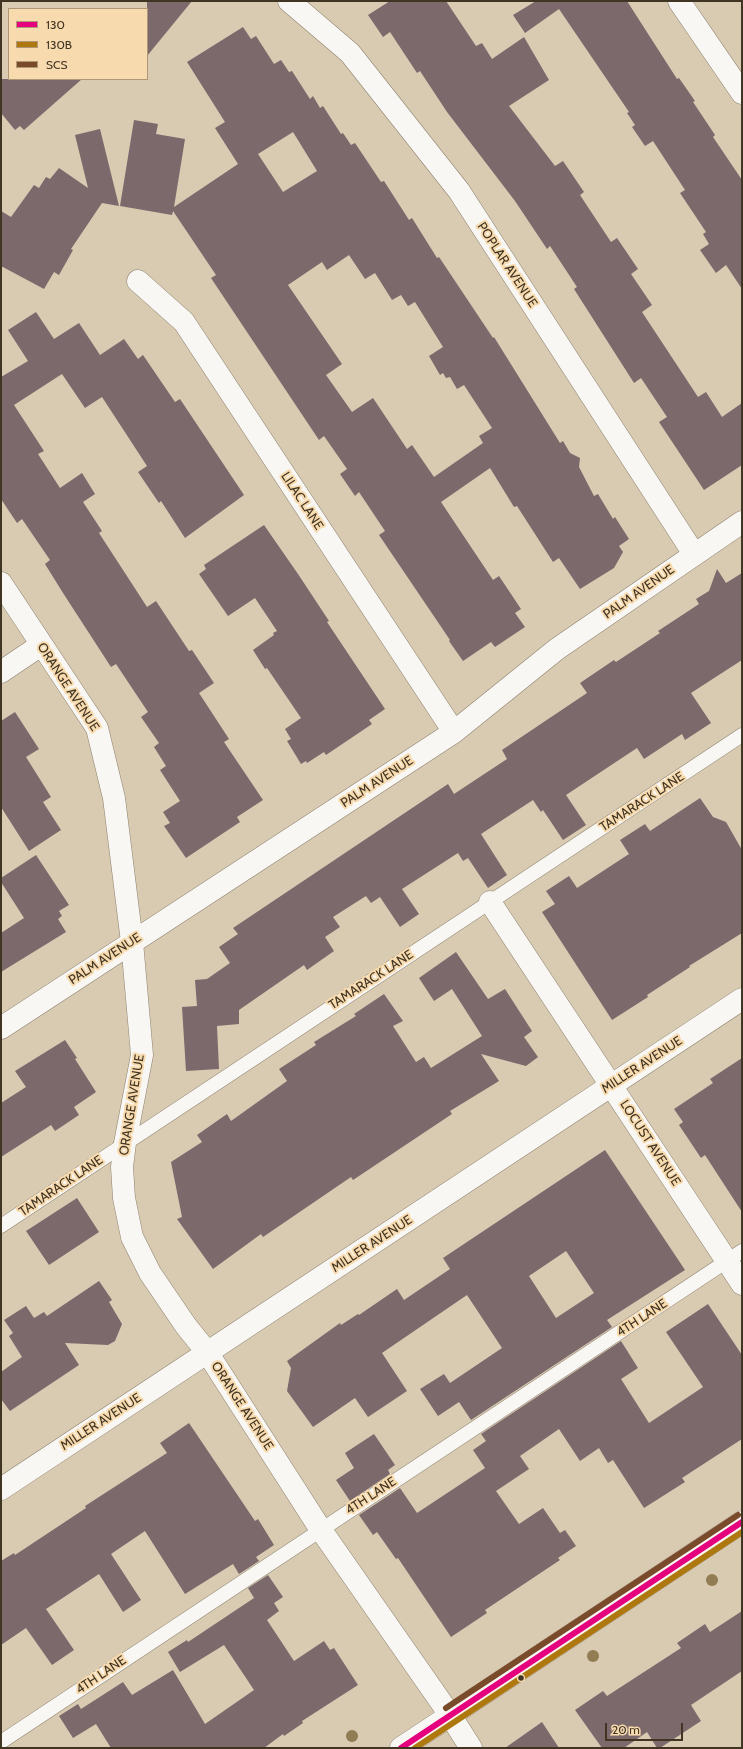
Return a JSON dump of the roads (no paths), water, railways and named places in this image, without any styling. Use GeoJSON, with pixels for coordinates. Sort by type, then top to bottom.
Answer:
{"type":"FeatureCollection","features":[{"type":"Feature","properties":{"kind":"street","name":"POPLAR AVENUE"},"geometry":{"type":"LineString","coordinates":[[289,1],[350,53],[460,191],[694,554]]}},
{"type":"Feature","properties":{"kind":"street"},"geometry":{"type":"LineString","coordinates":[[679,1],[742,93]]}},
{"type":"Feature","properties":{"kind":"street","name":"LILAC LANE"},"geometry":{"type":"LineString","coordinates":[[138,281],[184,322],[454,732]]}},
{"type":"Feature","properties":{"kind":"street","name":"PALM AVENUE"},"geometry":{"type":"LineString","coordinates":[[1,1028],[454,732],[557,649],[742,522]]}},
{"type":"Feature","properties":{"kind":"street","name":"ORANGE AVENUE"},"geometry":{"type":"LineString","coordinates":[[1,583],[97,728],[114,798],[132,942],[142,1055],[125,1143],[122,1167],[124,1198],[132,1237],[150,1272],[186,1326],[207,1352],[321,1530],[471,1748]]}},
{"type":"Feature","properties":{"kind":"street"},"geometry":{"type":"LineString","coordinates":[[1,672],[41,645]]}},
{"type":"Feature","properties":{"kind":"street","name":"LOCUST AVENUE"},"geometry":{"type":"LineString","coordinates":[[490,902],[612,1085],[734,1256],[742,1284]]}},
{"type":"Feature","properties":{"kind":"street","name":"MILLER AVENUE"},"geometry":{"type":"LineString","coordinates":[[1,1489],[742,999]]}},
{"type":"Feature","properties":{"kind":"street"},"geometry":{"type":"LineString","coordinates":[[401,1748],[742,1522]]}},
{"type":"Feature","properties":{"kind":"lane","name":"TAMARACK LANE"},"geometry":{"type":"LineString","coordinates":[[1,1226],[742,735]]}},
{"type":"Feature","properties":{"kind":"lane","name":"4TH LANE"},"geometry":{"type":"LineString","coordinates":[[1,1742],[734,1256]]}}]}
